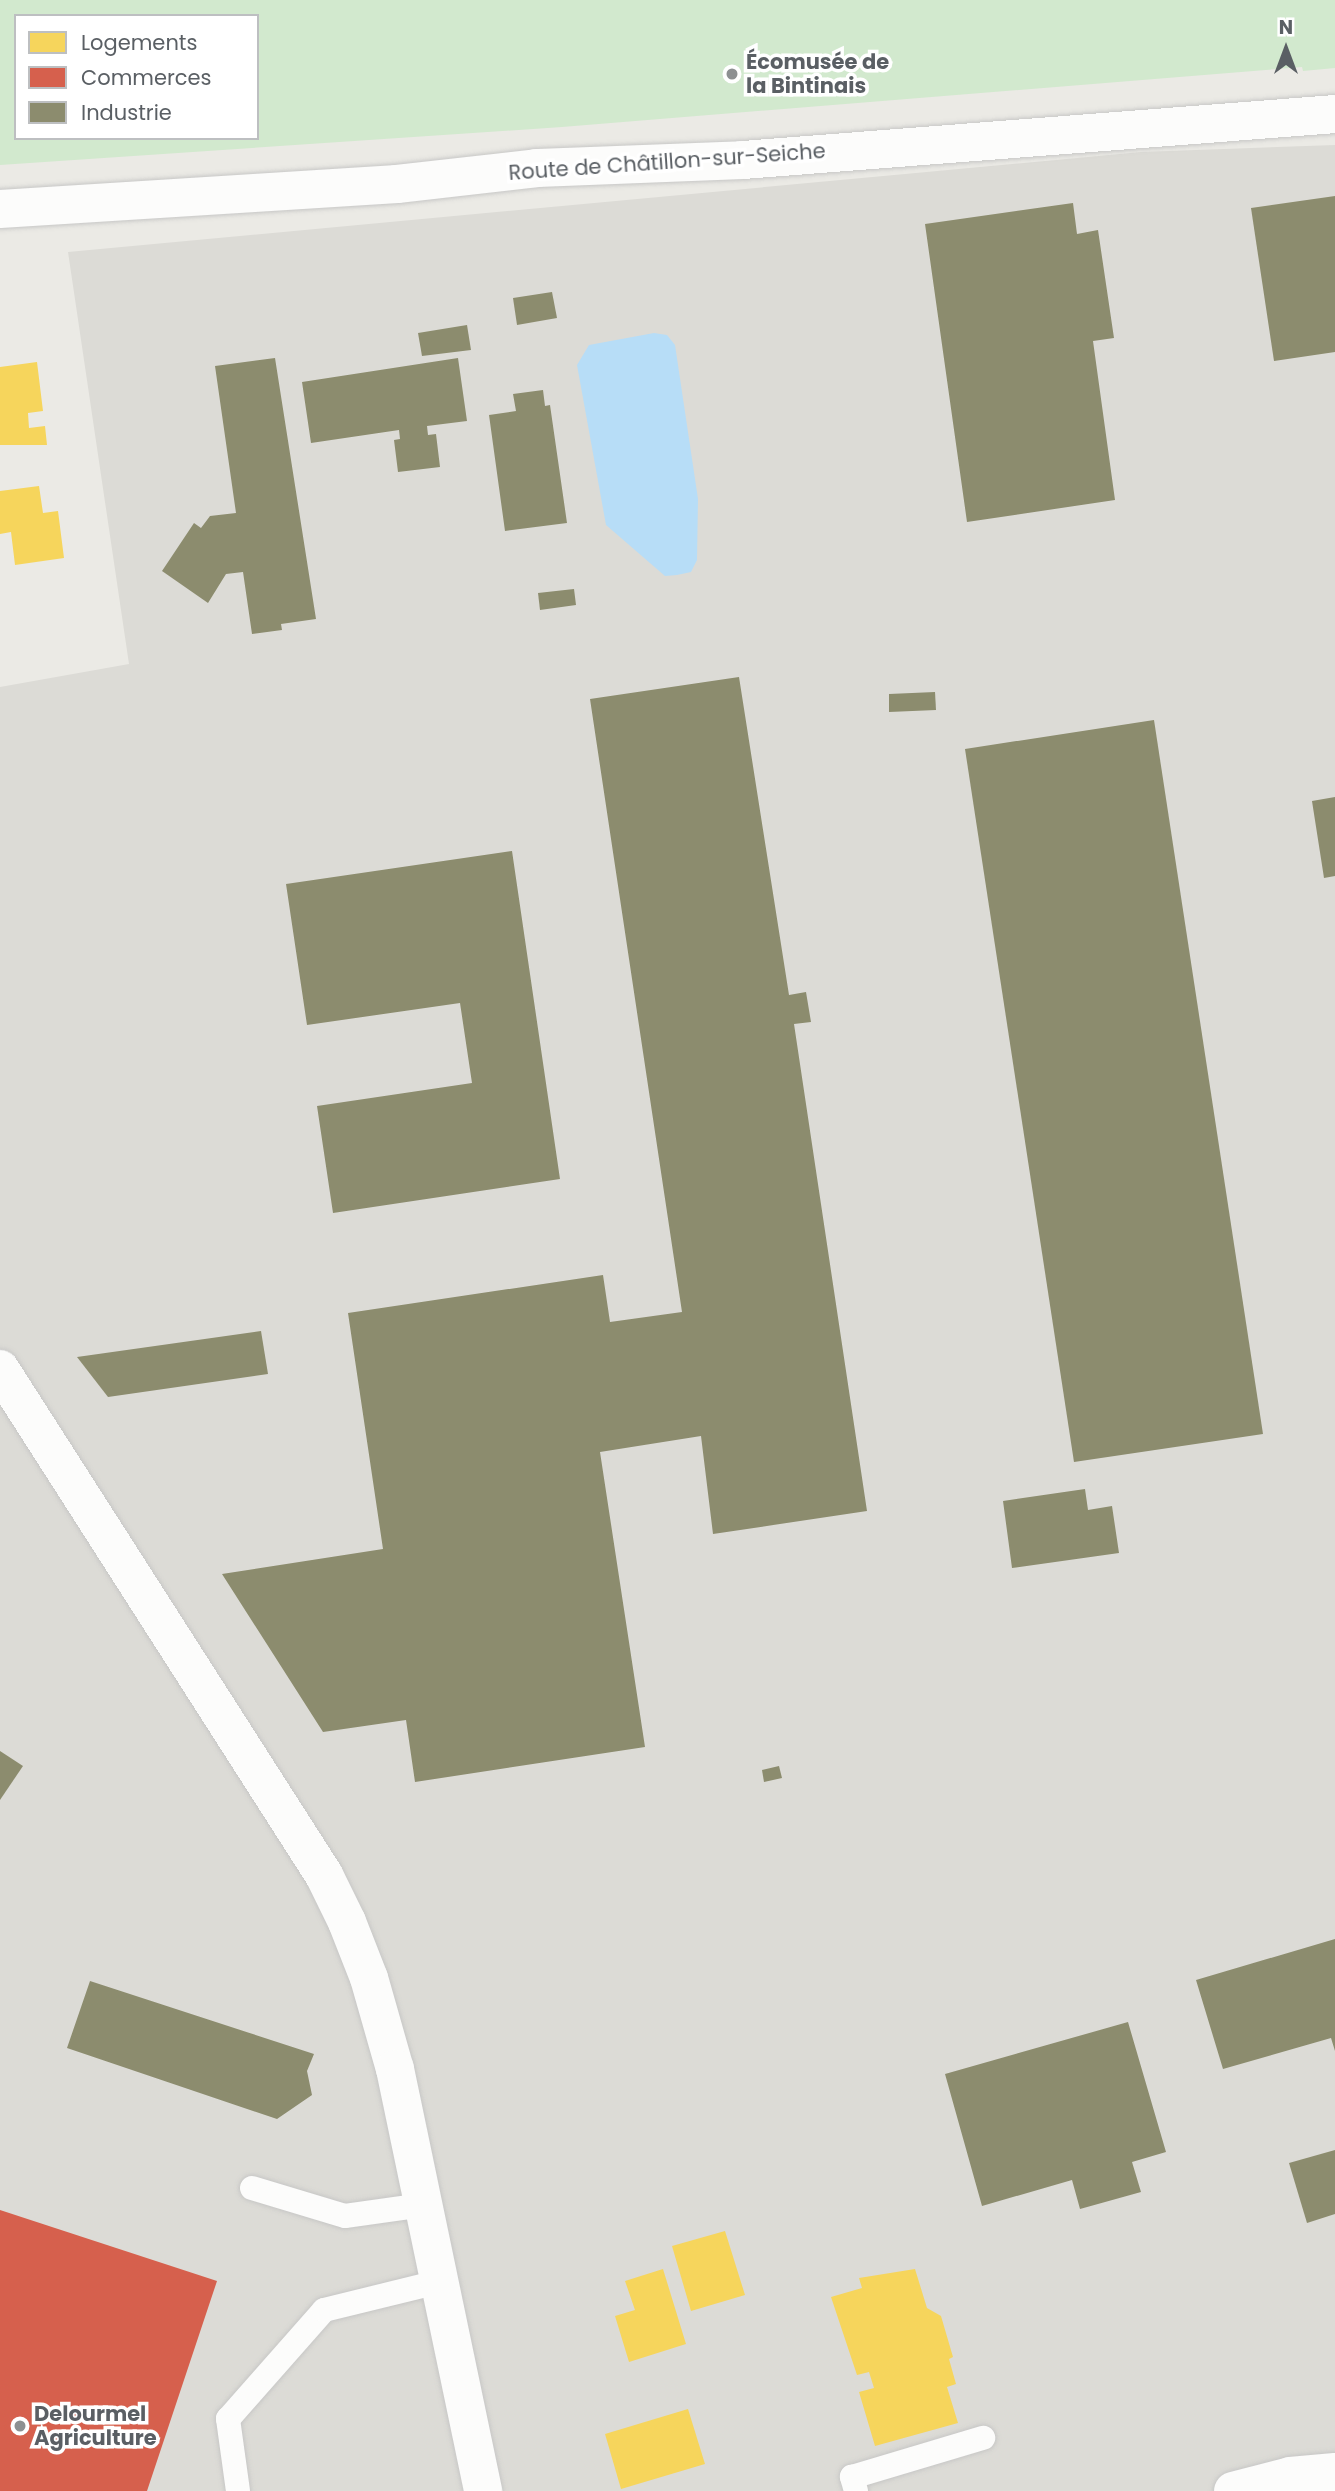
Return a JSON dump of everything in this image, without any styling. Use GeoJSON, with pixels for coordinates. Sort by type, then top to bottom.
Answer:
{"type":"FeatureCollection","features":[{"type":"Feature","properties":{"kind":"street","name":"Route de Châtillon-sur-Seiche"},"geometry":{"type":"LineString","coordinates":[[0,209],[397,184],[537,168],[743,160],[1335,114]]}},
{"type":"Feature","properties":{"kind":"street"},"geometry":{"type":"LineString","coordinates":[[0,1368],[324,1875],[369,1978],[395,2069],[482,2491]]}},
{"type":"Feature","properties":{"kind":"street"},"geometry":{"type":"LineString","coordinates":[[1233,2491],[1290,2476],[1335,2472]]}},
{"type":"Feature","properties":{"kind":"lane"},"geometry":{"type":"LineString","coordinates":[[252,2188],[345,2216],[423,2205]]}},
{"type":"Feature","properties":{"kind":"lane"},"geometry":{"type":"LineString","coordinates":[[238,2491],[228,2419],[324,2310],[438,2282]]}},
{"type":"Feature","properties":{"kind":"lane"},"geometry":{"type":"LineString","coordinates":[[856,2491],[852,2477],[983,2438]]}},
{"type":"Feature","properties":{"kind":"shaded area"},"geometry":{"type":"Polygon","coordinates":[[[1335,145],[1335,2491],[0,2491],[0,687],[129,664],[68,252],[1141,152],[1335,145]]]}},
{"type":"Feature","properties":{"kind":"green space","name":"Écomusée de la Bintinais"},"geometry":{"type":"Polygon","coordinates":[[[0,0],[1335,0],[1335,68],[1303,71],[1302,67],[562,127],[0,165],[0,0]]]}},
{"type":"Feature","properties":{"kind":"water"},"geometry":{"type":"Polygon","coordinates":[[[654,333],[667,335],[675,345],[698,499],[697,560],[691,572],[665,576],[606,525],[577,365],[589,345],[654,333]]]}},
{"type":"Feature","properties":{"kind":"building: Logements"},"geometry":{"type":"Polygon","coordinates":[[[37,362],[43,411],[28,413],[29,428],[45,426],[47,445],[0,445],[0,367],[37,362]]]}},
{"type":"Feature","properties":{"kind":"building: Logements"},"geometry":{"type":"Polygon","coordinates":[[[39,486],[43,513],[58,511],[64,558],[15,565],[11,532],[0,534],[0,491],[39,486]]]}},
{"type":"Feature","properties":{"kind":"building: Logements"},"geometry":{"type":"Polygon","coordinates":[[[725,2231],[745,2295],[691,2311],[672,2246],[725,2231]]]}},
{"type":"Feature","properties":{"kind":"building: Logements"},"geometry":{"type":"Polygon","coordinates":[[[663,2269],[686,2344],[629,2362],[615,2316],[635,2310],[625,2281],[663,2269]]]}},
{"type":"Feature","properties":{"kind":"building: Logements"},"geometry":{"type":"Polygon","coordinates":[[[915,2269],[927,2308],[941,2316],[953,2357],[949,2359],[956,2384],[947,2387],[958,2423],[875,2446],[859,2392],[874,2388],[869,2372],[857,2375],[831,2297],[862,2288],[859,2278],[915,2269]]]}},
{"type":"Feature","properties":{"kind":"building: Logements"},"geometry":{"type":"Polygon","coordinates":[[[688,2409],[705,2464],[621,2489],[605,2434],[688,2409]]]}},
{"type":"Feature","properties":{"kind":"building: Commerces"},"geometry":{"type":"Polygon","coordinates":[[[0,2210],[217,2281],[147,2491],[0,2491],[0,2210]]]}},
{"type":"Feature","properties":{"kind":"building: Industrie"},"geometry":{"type":"Polygon","coordinates":[[[1335,196],[1335,352],[1274,361],[1251,208],[1335,196]]]}},
{"type":"Feature","properties":{"kind":"building: Industrie"},"geometry":{"type":"Polygon","coordinates":[[[1073,203],[1077,234],[1098,230],[1114,338],[1093,341],[1115,500],[967,522],[925,224],[1073,203]]]}},
{"type":"Feature","properties":{"kind":"building: Industrie"},"geometry":{"type":"Polygon","coordinates":[[[552,292],[557,318],[517,325],[513,298],[552,292]]]}},
{"type":"Feature","properties":{"kind":"building: Industrie"},"geometry":{"type":"Polygon","coordinates":[[[467,325],[471,350],[422,356],[418,333],[467,325]]]}},
{"type":"Feature","properties":{"kind":"building: Industrie"},"geometry":{"type":"Polygon","coordinates":[[[275,358],[316,619],[281,624],[282,630],[252,634],[243,572],[226,574],[208,603],[162,571],[194,523],[201,528],[210,516],[236,513],[215,366],[275,358]]]}},
{"type":"Feature","properties":{"kind":"building: Industrie"},"geometry":{"type":"Polygon","coordinates":[[[458,358],[467,421],[427,426],[428,435],[436,434],[440,467],[398,472],[394,440],[400,439],[399,430],[311,443],[302,382],[458,358]]]}},
{"type":"Feature","properties":{"kind":"building: Industrie"},"geometry":{"type":"Polygon","coordinates":[[[543,390],[545,406],[550,405],[567,523],[505,531],[489,415],[516,411],[513,394],[543,390]]]}},
{"type":"Feature","properties":{"kind":"building: Industrie"},"geometry":{"type":"Polygon","coordinates":[[[574,589],[576,605],[540,610],[538,593],[574,589]]]}},
{"type":"Feature","properties":{"kind":"building: Industrie"},"geometry":{"type":"Polygon","coordinates":[[[739,677],[789,995],[806,992],[811,1022],[794,1024],[867,1511],[713,1534],[701,1436],[600,1452],[645,1747],[415,1782],[406,1720],[323,1732],[222,1574],[383,1549],[348,1313],[603,1275],[610,1322],[682,1312],[590,699],[739,677]]]}},
{"type":"Feature","properties":{"kind":"building: Industrie"},"geometry":{"type":"Polygon","coordinates":[[[935,692],[936,710],[889,712],[889,694],[935,692]]]}},
{"type":"Feature","properties":{"kind":"building: Industrie"},"geometry":{"type":"Polygon","coordinates":[[[1154,720],[1263,1434],[1074,1462],[965,749],[1154,720]]]}},
{"type":"Feature","properties":{"kind":"building: Industrie"},"geometry":{"type":"Polygon","coordinates":[[[1335,797],[1335,876],[1324,878],[1312,801],[1335,797]]]}},
{"type":"Feature","properties":{"kind":"building: Industrie"},"geometry":{"type":"Polygon","coordinates":[[[512,851],[560,1179],[333,1213],[317,1106],[472,1083],[460,1003],[307,1025],[286,884],[512,851]]]}},
{"type":"Feature","properties":{"kind":"building: Industrie"},"geometry":{"type":"Polygon","coordinates":[[[261,1331],[268,1374],[108,1397],[77,1357],[261,1331]]]}},
{"type":"Feature","properties":{"kind":"building: Industrie"},"geometry":{"type":"Polygon","coordinates":[[[1085,1489],[1088,1510],[1112,1506],[1119,1553],[1012,1568],[1003,1501],[1085,1489]]]}},
{"type":"Feature","properties":{"kind":"building: Industrie"},"geometry":{"type":"Polygon","coordinates":[[[0,1751],[23,1766],[0,1800],[0,1751]]]}},
{"type":"Feature","properties":{"kind":"building: Industrie"},"geometry":{"type":"Polygon","coordinates":[[[779,1766],[782,1778],[764,1782],[762,1770],[779,1766]]]}},
{"type":"Feature","properties":{"kind":"building: Industrie"},"geometry":{"type":"Polygon","coordinates":[[[1335,1939],[1335,2051],[1331,2038],[1223,2069],[1196,1980],[1335,1939]]]}},
{"type":"Feature","properties":{"kind":"building: Industrie"},"geometry":{"type":"Polygon","coordinates":[[[90,1981],[314,2054],[307,2071],[312,2095],[277,2119],[67,2048],[90,1981]]]}},
{"type":"Feature","properties":{"kind":"building: Industrie"},"geometry":{"type":"Polygon","coordinates":[[[1128,2022],[1166,2152],[1132,2162],[1141,2192],[1080,2209],[1072,2180],[982,2206],[945,2074],[1128,2022]]]}},
{"type":"Feature","properties":{"kind":"building: Industrie"},"geometry":{"type":"Polygon","coordinates":[[[1335,2150],[1335,2214],[1307,2223],[1289,2163],[1335,2150]]]}},
{"type":"Feature","properties":{"kind":"place","name":"Écomusée de la Bintinais"},"geometry":{"type":"Point","coordinates":[732,74]}},
{"type":"Feature","properties":{"kind":"place","name":"Delourmel Agriculture"},"geometry":{"type":"Point","coordinates":[20,2426]}}]}
